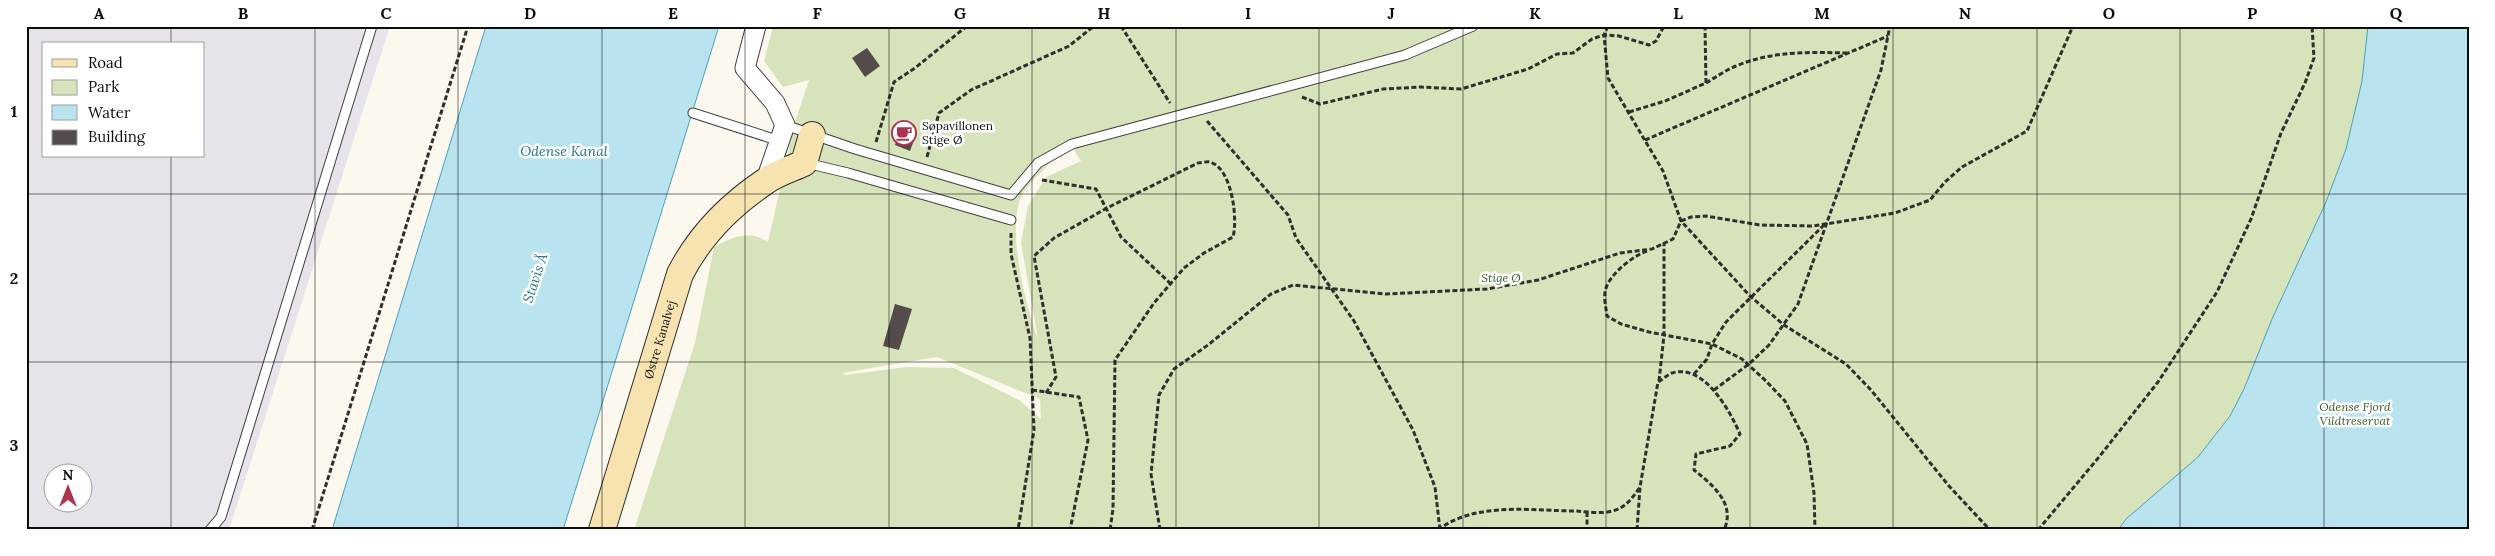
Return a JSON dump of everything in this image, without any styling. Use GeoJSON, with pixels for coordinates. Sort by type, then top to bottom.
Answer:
{"type":"FeatureCollection","features":[{"type":"Feature","properties":{"kind":"street"},"geometry":{"type":"LineString","coordinates":[[756,26],[745,68],[774,103],[782,133],[766,180]]}},
{"type":"Feature","properties":{"kind":"street"},"geometry":{"type":"LineString","coordinates":[[804,163],[812,135]]}},
{"type":"Feature","properties":{"kind":"street","name":"Østre Kanalvej"},"geometry":{"type":"LineString","coordinates":[[602,530],[680,274],[688,258],[714,223],[766,180],[804,163]]}},
{"type":"Feature","properties":{"kind":"lane"},"geometry":{"type":"LineString","coordinates":[[210,530],[221,517],[372,26]]}},
{"type":"Feature","properties":{"kind":"lane"},"geometry":{"type":"LineString","coordinates":[[693,113],[782,133],[812,135],[1011,195],[1038,163],[1072,144],[1404,55],[1473,26]]}},
{"type":"Feature","properties":{"kind":"lane"},"geometry":{"type":"LineString","coordinates":[[804,163],[848,173],[1011,220]]}},
{"type":"Feature","properties":{"kind":"path"},"geometry":{"type":"LineString","coordinates":[[312,530],[468,26]]}},
{"type":"Feature","properties":{"kind":"path"},"geometry":{"type":"LineString","coordinates":[[872,154],[894,82],[915,68],[967,26]]}},
{"type":"Feature","properties":{"kind":"path"},"geometry":{"type":"LineString","coordinates":[[924,170],[938,113],[972,90],[1069,46],[1094,26]]}},
{"type":"Feature","properties":{"kind":"path"},"geometry":{"type":"LineString","coordinates":[[1121,26],[1152,72],[1177,117]]}},
{"type":"Feature","properties":{"kind":"path"},"geometry":{"type":"LineString","coordinates":[[1608,26],[1604,35],[1608,78],[1663,171],[1681,221],[1750,296],[1784,325],[1846,364],[1871,390],[1949,486],[1990,530]]}},
{"type":"Feature","properties":{"kind":"path"},"geometry":{"type":"LineString","coordinates":[[1270,92],[1280,96],[1299,96],[1320,104],[1383,89],[1421,87],[1461,89],[1528,70],[1557,54],[1574,53],[1592,39],[1604,35],[1618,36],[1649,44],[1656,41],[1664,26]]}},
{"type":"Feature","properties":{"kind":"path"},"geometry":{"type":"LineString","coordinates":[[1705,26],[1706,83]]}},
{"type":"Feature","properties":{"kind":"path"},"geometry":{"type":"LineString","coordinates":[[1714,390],[1749,364],[1769,345],[1798,304],[1881,70],[1890,26]]}},
{"type":"Feature","properties":{"kind":"path"},"geometry":{"type":"LineString","coordinates":[[1815,530],[1814,493],[1807,444],[1785,401],[1749,364],[1712,344],[1664,335],[1621,324],[1607,316],[1605,299],[1607,286],[1635,255],[1673,238],[1681,221],[1691,217],[1706,216],[1760,225],[1813,226],[1895,213],[1930,200],[1945,182],[1962,167],[2027,131],[2073,26]]}},
{"type":"Feature","properties":{"kind":"path"},"geometry":{"type":"LineString","coordinates":[[2038,530],[2158,382],[2217,292],[2251,219],[2281,133],[2305,83],[2314,58],[2312,26]]}},
{"type":"Feature","properties":{"kind":"path"},"geometry":{"type":"LineString","coordinates":[[1645,140],[1888,36]]}},
{"type":"Feature","properties":{"kind":"path"},"geometry":{"type":"LineString","coordinates":[[1628,112],[1665,101],[1706,83],[1736,66],[1765,58],[1796,52],[1850,53]]}},
{"type":"Feature","properties":{"kind":"path"},"geometry":{"type":"LineString","coordinates":[[1199,111],[1288,215],[1296,238],[1354,320],[1413,430],[1435,486],[1440,529]]}},
{"type":"Feature","properties":{"kind":"path"},"geometry":{"type":"LineString","coordinates":[[1046,393],[1056,377],[1034,256],[1054,238],[1106,208],[1198,163],[1211,162],[1222,171],[1230,187],[1236,225],[1234,236],[1190,263],[1170,284],[1115,360],[1113,509],[1110,530]]}},
{"type":"Feature","properties":{"kind":"path"},"geometry":{"type":"LineString","coordinates":[[1026,177],[1096,189],[1121,236],[1170,284]]}},
{"type":"Feature","properties":{"kind":"path"},"geometry":{"type":"LineString","coordinates":[[1011,220],[1011,254],[1030,338],[1034,430],[1018,530]]}},
{"type":"Feature","properties":{"kind":"path"},"geometry":{"type":"LineString","coordinates":[[1694,374],[1707,359],[1712,344],[1726,322],[1750,296],[1826,223]]}},
{"type":"Feature","properties":{"kind":"path"},"geometry":{"type":"LineString","coordinates":[[1637,530],[1640,486],[1664,335],[1664,243]]}},
{"type":"Feature","properties":{"kind":"path"},"geometry":{"type":"LineString","coordinates":[[1160,530],[1151,474],[1159,395],[1174,369],[1208,346],[1271,294],[1292,285],[1330,287],[1386,294],[1487,289],[1538,280],[1620,253],[1652,249]]}},
{"type":"Feature","properties":{"kind":"path"},"geometry":{"type":"LineString","coordinates":[[1658,382],[1673,373],[1694,374],[1714,390],[1732,416],[1740,434],[1730,446],[1696,454],[1694,470],[1711,483],[1723,497],[1729,519],[1724,530]]}},
{"type":"Feature","properties":{"kind":"path"},"geometry":{"type":"LineString","coordinates":[[1032,390],[1079,397],[1085,418],[1088,440],[1070,530]]}},
{"type":"Feature","properties":{"kind":"path"},"geometry":{"type":"LineString","coordinates":[[1440,529],[1452,520],[1479,512],[1512,510],[1612,511],[1629,502],[1640,486]]}},
{"type":"Feature","properties":{"kind":"path"},"geometry":{"type":"LineString","coordinates":[[1586,512],[1587,530]]}},
{"type":"Feature","properties":{"kind":"shaded area"},"geometry":{"type":"Polygon","coordinates":[[[26,26],[390,26],[229,530],[26,530],[26,26]]]}},
{"type":"Feature","properties":{"kind":"green space","name":"Stige Ø"},"geometry":{"type":"Polygon","coordinates":[[[773,26],[2469,26],[2469,530],[2183,470],[2126,519],[2118,530],[634,530],[695,343],[714,247],[747,235],[761,238],[768,242],[795,122],[809,80],[783,87],[764,61],[773,26]],[[1070,144],[1028,186],[1020,199],[1017,214],[1017,250],[1023,288],[1038,339],[1021,243],[1028,206],[1046,177],[1081,161],[1070,144]],[[937,357],[842,373],[846,375],[906,367],[954,368],[1019,400],[1041,419],[1040,399],[937,357]]]}},
{"type":"Feature","properties":{"kind":"water","name":"Odense Kanal"},"geometry":{"type":"Polygon","coordinates":[[[486,26],[719,26],[563,530],[332,530],[486,26]]]}},
{"type":"Feature","properties":{"kind":"water","name":"Odense Fjord Vildtreservat"},"geometry":{"type":"Polygon","coordinates":[[[2368,26],[2469,26],[2469,530],[2118,530],[2126,519],[2198,457],[2230,416],[2244,389],[2272,319],[2326,202],[2346,149],[2362,81],[2368,26]]]}},
{"type":"Feature","properties":{"kind":"building"},"geometry":{"type":"Polygon","coordinates":[[[867,48],[880,66],[865,77],[852,58],[867,48]]]}},
{"type":"Feature","properties":{"kind":"building"},"geometry":{"type":"Polygon","coordinates":[[[902,126],[917,132],[910,151],[895,145],[902,126]]]}},
{"type":"Feature","properties":{"kind":"building"},"geometry":{"type":"Polygon","coordinates":[[[895,304],[912,309],[899,350],[883,346],[895,304]]]}},
{"type":"Feature","properties":{"kind":"place","name":"Søpavillonen Stige Ø"},"geometry":{"type":"Point","coordinates":[904,133]}},
{"type":"Feature","properties":{"kind":"water label","name":"Stavis Å"},"geometry":{"type":"Point","coordinates":[535,278]}}]}
